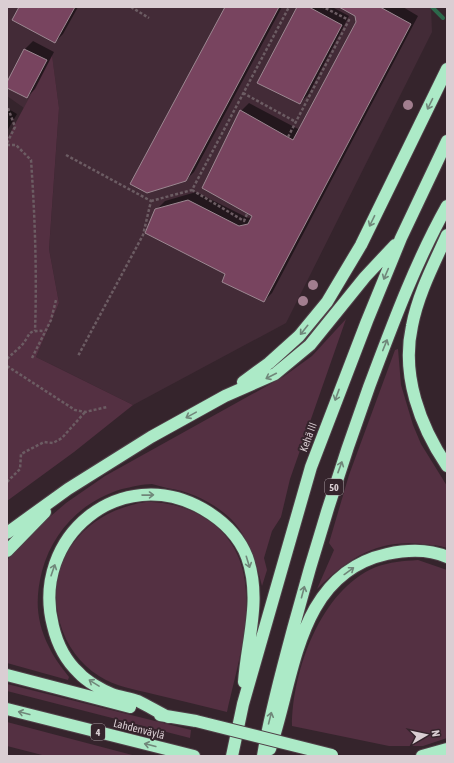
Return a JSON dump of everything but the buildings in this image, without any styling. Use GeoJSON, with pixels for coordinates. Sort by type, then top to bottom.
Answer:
{"type":"FeatureCollection","features":[{"type":"Feature","properties":{"kind":"highway"},"geometry":{"type":"LineString","coordinates":[[225,396],[269,364],[300,336],[327,302],[360,245],[447,69]]}},
{"type":"Feature","properties":{"kind":"highway","name":"Kehä III"},"geometry":{"type":"LineString","coordinates":[[232,756],[243,704],[311,467],[366,321],[401,238],[447,140]]}},
{"type":"Feature","properties":{"kind":"highway","name":"50"},"geometry":{"type":"LineString","coordinates":[[263,756],[269,724],[314,549],[337,475],[382,353],[435,228],[447,206]]}},
{"type":"Feature","properties":{"kind":"highway"},"geometry":{"type":"LineString","coordinates":[[447,235],[423,290],[411,326],[409,363],[414,399],[425,428],[447,466]]}},
{"type":"Feature","properties":{"kind":"highway"},"geometry":{"type":"LineString","coordinates":[[7,534],[68,489],[145,440],[225,396],[275,374],[310,346],[365,277],[401,238]]}},
{"type":"Feature","properties":{"kind":"highway"},"geometry":{"type":"LineString","coordinates":[[7,551],[68,489]]}},
{"type":"Feature","properties":{"kind":"highway"},"geometry":{"type":"LineString","coordinates":[[168,717],[138,701],[112,694],[79,674],[64,655],[55,634],[50,614],[48,597],[51,576],[66,541],[90,514],[106,504],[126,497],[162,495],[182,498],[214,515],[225,524],[237,539],[248,562],[252,575],[254,595],[252,627],[245,663],[243,704]]}},
{"type":"Feature","properties":{"kind":"highway"},"geometry":{"type":"LineString","coordinates":[[268,756],[278,726],[299,643],[309,618],[337,580],[357,565],[370,559],[398,551],[421,551],[447,557]]}},
{"type":"Feature","properties":{"kind":"highway"},"geometry":{"type":"LineString","coordinates":[[7,675],[168,717],[196,722],[335,755]]}},
{"type":"Feature","properties":{"kind":"highway","name":"Lahdenväylä"},"geometry":{"type":"LineString","coordinates":[[7,709],[191,755]]}},
{"type":"Feature","properties":{"kind":"highway"},"geometry":{"type":"LineString","coordinates":[[422,756],[447,749]]}},
{"type":"Feature","properties":{"kind":"path"},"geometry":{"type":"LineString","coordinates":[[131,7],[149,18]]}},
{"type":"Feature","properties":{"kind":"path"},"geometry":{"type":"LineString","coordinates":[[192,190],[289,7]]}},
{"type":"Feature","properties":{"kind":"path"},"geometry":{"type":"LineString","coordinates":[[288,137],[349,20],[322,7]]}},
{"type":"Feature","properties":{"kind":"path"},"geometry":{"type":"LineString","coordinates":[[243,94],[296,122]]}},
{"type":"Feature","properties":{"kind":"path"},"geometry":{"type":"LineString","coordinates":[[8,108],[15,127],[7,144],[16,145],[31,160],[36,236],[35,331]]}},
{"type":"Feature","properties":{"kind":"path"},"geometry":{"type":"LineString","coordinates":[[66,155],[151,201],[192,190],[244,221],[247,214]]}},
{"type":"Feature","properties":{"kind":"path"},"geometry":{"type":"LineString","coordinates":[[78,356],[143,235],[151,201]]}},
{"type":"Feature","properties":{"kind":"path"},"geometry":{"type":"LineString","coordinates":[[32,358],[51,320],[56,300]]}},
{"type":"Feature","properties":{"kind":"path"},"geometry":{"type":"LineString","coordinates":[[7,359],[20,347],[27,334],[35,331],[45,331]]}},
{"type":"Feature","properties":{"kind":"path"},"geometry":{"type":"LineString","coordinates":[[7,366],[75,410],[86,412],[107,407]]}},
{"type":"Feature","properties":{"kind":"path"},"geometry":{"type":"LineString","coordinates":[[7,482],[20,469],[21,454],[44,442],[53,443],[62,438],[86,412]]}},
{"type":"Feature","properties":{"kind":"shaded area"},"geometry":{"type":"Polygon","coordinates":[[[7,7],[431,7],[432,32],[286,323],[133,405],[36,357],[59,303],[49,249],[59,108],[52,56],[24,108],[7,96],[7,7]]]}},
{"type":"Feature","properties":{"kind":"shaded area"},"geometry":{"type":"Polygon","coordinates":[[[52,55],[59,108],[49,249],[59,303],[36,357],[133,405],[74,452],[7,501],[7,139],[52,55]]]}},
{"type":"Feature","properties":{"kind":"shaded area"},"geometry":{"type":"Polygon","coordinates":[[[346,319],[290,479],[281,517],[272,531],[264,558],[267,570],[262,586],[254,559],[243,534],[231,519],[217,507],[193,495],[176,489],[165,488],[152,484],[122,489],[94,501],[71,520],[54,543],[47,556],[42,571],[38,591],[38,610],[41,628],[49,647],[69,677],[68,680],[7,663],[7,560],[37,528],[66,503],[105,476],[283,377],[312,356],[346,319]]]}},
{"type":"Feature","properties":{"kind":"shaded area"},"geometry":{"type":"Polygon","coordinates":[[[398,349],[401,385],[413,425],[421,444],[447,486],[447,548],[435,545],[407,543],[377,548],[364,553],[340,568],[317,589],[334,550],[329,543],[349,475],[395,350],[398,349]]]}},
{"type":"Feature","properties":{"kind":"shaded area"},"geometry":{"type":"Polygon","coordinates":[[[146,502],[164,503],[197,513],[212,523],[230,541],[241,563],[246,587],[246,612],[243,638],[227,712],[125,687],[105,680],[80,660],[66,639],[60,623],[56,600],[58,579],[64,560],[74,543],[88,528],[104,516],[124,507],[146,502]]]}},
{"type":"Feature","properties":{"kind":"shaded area"},"geometry":{"type":"Polygon","coordinates":[[[418,560],[447,570],[447,738],[423,746],[389,746],[292,726],[293,704],[297,681],[313,634],[325,612],[340,593],[357,578],[376,567],[402,561],[418,560]]]}},
{"type":"Feature","properties":{"kind":"shaded area"},"geometry":{"type":"Polygon","coordinates":[[[7,684],[191,730],[190,738],[7,691],[7,684]]]}},
{"type":"Feature","properties":{"kind":"shaded area"},"geometry":{"type":"Polygon","coordinates":[[[7,722],[136,756],[46,756],[7,746],[7,722]]]}},
{"type":"Feature","properties":{"kind":"waterway"},"geometry":{"type":"LineString","coordinates":[[432,7],[443,18]]}}]}
